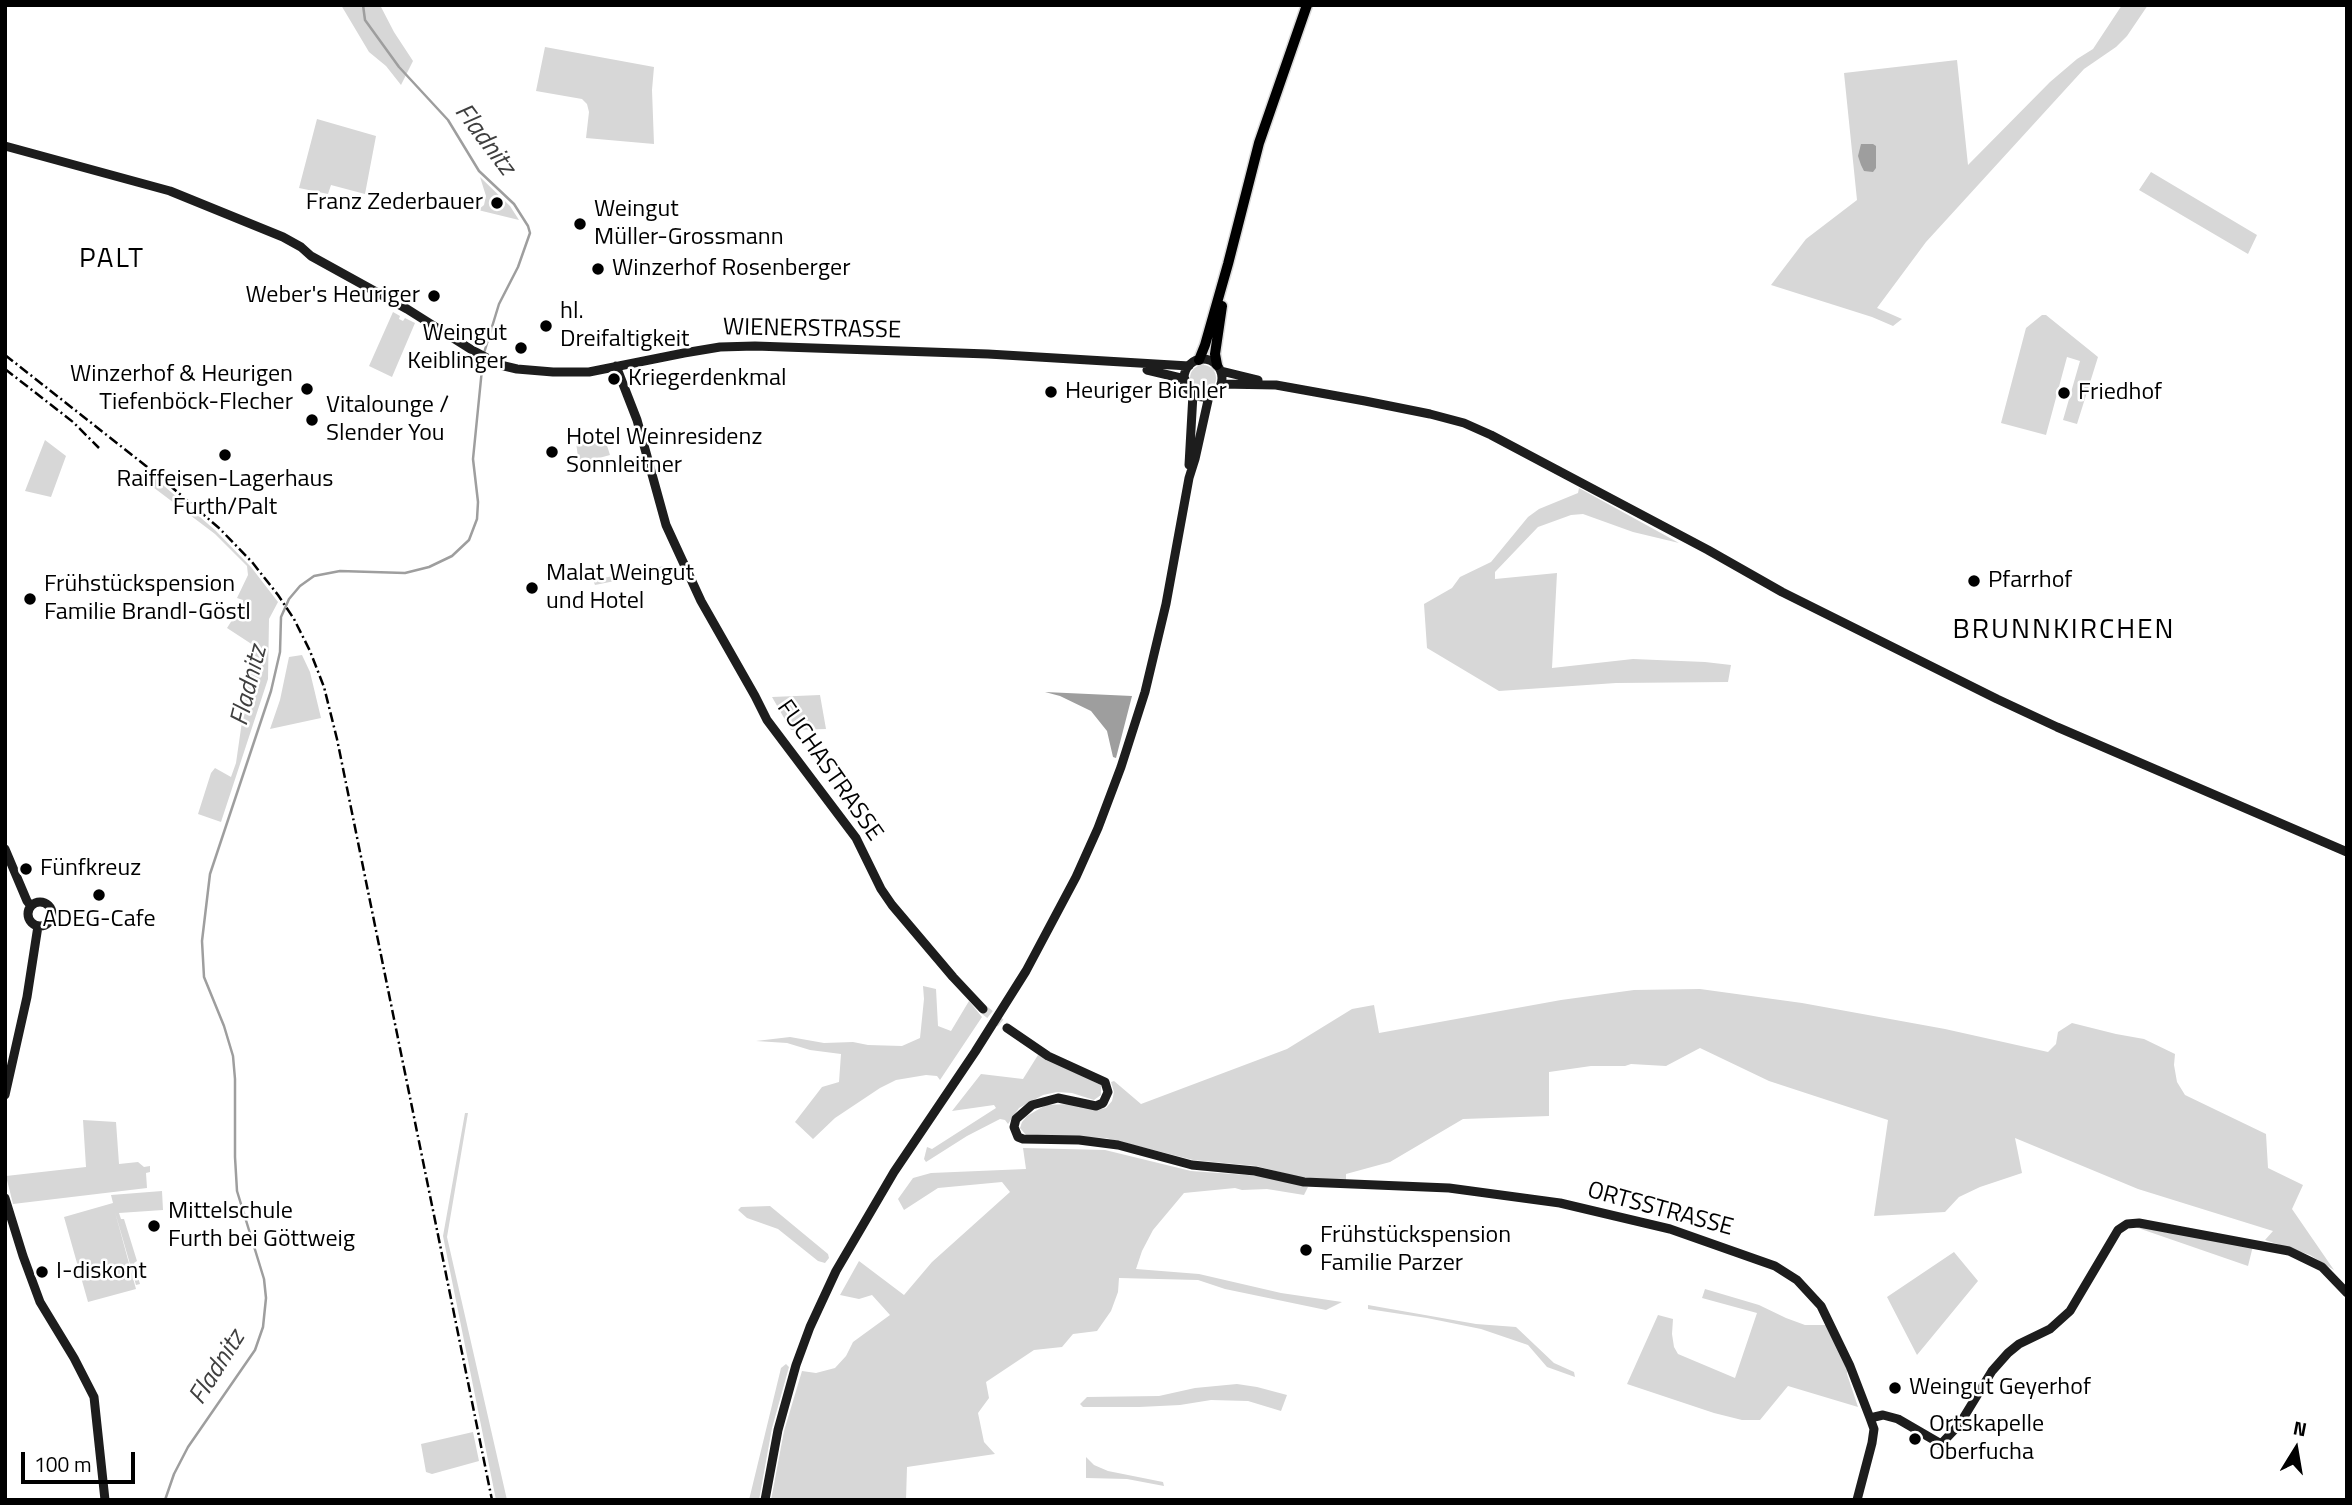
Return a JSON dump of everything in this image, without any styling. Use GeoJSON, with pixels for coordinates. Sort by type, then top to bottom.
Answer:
{"type":"FeatureCollection","features":[{"type":"Feature","properties":{"kind":"main road"},"geometry":{"type":"LineString","coordinates":[[1199,360],[1228,264],[1259,143],[1307,5]]}},
{"type":"Feature","properties":{"kind":"main road"},"geometry":{"type":"LineString","coordinates":[[1219,368],[1215,354],[1228,264]]}},
{"type":"Feature","properties":{"kind":"street","name":"WIENERSTRASSE"},"geometry":{"type":"LineString","coordinates":[[5,146],[170,191],[265,229],[301,247],[311,256],[407,309],[491,361],[517,369],[578,373],[720,347],[755,346],[988,354],[1189,366]]}},
{"type":"Feature","properties":{"kind":"street"},"geometry":{"type":"LineString","coordinates":[[1219,368],[1221,384],[1209,396],[1202,397],[1188,389],[1185,379],[1189,366],[1199,360],[1210,360],[1219,368],[1276,386],[1430,414],[1482,431],[1709,550],[1782,592],[2033,716],[2347,852]]}},
{"type":"Feature","properties":{"kind":"street","name":"WIENERSTRASSE"},"geometry":{"type":"LineString","coordinates":[[1100,362],[1152,370],[1185,379]]}},
{"type":"Feature","properties":{"kind":"street","name":"FUCHASTRASSE"},"geometry":{"type":"LineString","coordinates":[[617,366],[637,421],[666,525],[701,601],[767,720],[856,838],[881,889],[953,977],[983,1009]]}},
{"type":"Feature","properties":{"kind":"street"},"geometry":{"type":"LineString","coordinates":[[1221,384],[1276,386]]}},
{"type":"Feature","properties":{"kind":"street"},"geometry":{"type":"LineString","coordinates":[[1189,478],[1193,394]]}},
{"type":"Feature","properties":{"kind":"street"},"geometry":{"type":"LineString","coordinates":[[765,1500],[778,1430],[796,1365],[836,1271],[886,1183],[1027,971],[1056,918],[1098,828],[1145,692],[1166,604],[1189,478],[1209,396]]}},
{"type":"Feature","properties":{"kind":"street"},"geometry":{"type":"LineString","coordinates":[[5,849],[31,906]]}},
{"type":"Feature","properties":{"kind":"street"},"geometry":{"type":"LineString","coordinates":[[43,902],[52,910],[53,916],[49,923],[38,926],[32,923],[28,911],[31,906],[43,902]]}},
{"type":"Feature","properties":{"kind":"street"},"geometry":{"type":"LineString","coordinates":[[5,1095],[27,998],[38,926]]}},
{"type":"Feature","properties":{"kind":"street","name":"ORTSSTRASSE"},"geometry":{"type":"LineString","coordinates":[[1007,1028],[1048,1056],[1105,1082],[1108,1092],[1103,1103],[1096,1105],[1058,1098],[1032,1105],[1016,1119],[1014,1127],[1018,1137],[1023,1139],[1118,1145],[1192,1165],[1255,1171],[1304,1182],[1449,1188],[1537,1199],[1644,1222],[1740,1252],[1775,1266],[1810,1292],[1831,1322],[1870,1418]]}},
{"type":"Feature","properties":{"kind":"street"},"geometry":{"type":"LineString","coordinates":[[5,1198],[40,1302],[94,1397],[105,1500]]}},
{"type":"Feature","properties":{"kind":"street"},"geometry":{"type":"LineString","coordinates":[[1857,1500],[1872,1443],[1874,1429],[1870,1418],[1883,1415],[1898,1419],[1941,1444],[1959,1425],[1992,1371],[2008,1353],[2019,1344],[2050,1329],[2070,1311],[2118,1230],[2127,1224],[2139,1223],[2289,1251],[2322,1267],[2347,1293]]}},
{"type":"Feature","properties":{"kind":"shaded area"},"geometry":{"type":"Polygon","coordinates":[[[341,5],[380,5],[413,61],[401,85],[386,66],[369,52],[341,5]]]}},
{"type":"Feature","properties":{"kind":"shaded area"},"geometry":{"type":"Polygon","coordinates":[[[2122,5],[2148,5],[2127,36],[2084,69],[1926,242],[1877,308],[1902,319],[1893,326],[1771,285],[1806,239],[1857,200],[1844,73],[1957,60],[1968,165],[2050,82],[2093,49],[2122,5]]]}},
{"type":"Feature","properties":{"kind":"shaded area"},"geometry":{"type":"Polygon","coordinates":[[[545,47],[654,67],[654,144],[586,138],[589,112],[582,99],[536,91],[545,47]]]}},
{"type":"Feature","properties":{"kind":"shaded area"},"geometry":{"type":"Polygon","coordinates":[[[317,119],[376,136],[365,194],[331,185],[328,194],[299,188],[317,119]]]}},
{"type":"Feature","properties":{"kind":"shaded area"},"geometry":{"type":"Polygon","coordinates":[[[1861,144],[1876,146],[1876,168],[1873,172],[1864,171],[1861,165],[1858,156],[1861,144]]]}},
{"type":"Feature","properties":{"kind":"shaded area"},"geometry":{"type":"Polygon","coordinates":[[[2151,172],[2257,235],[2248,254],[2139,190],[2151,172]]]}},
{"type":"Feature","properties":{"kind":"shaded area"},"geometry":{"type":"Polygon","coordinates":[[[480,177],[510,206],[519,220],[478,210],[484,205],[486,196],[480,177]]]}},
{"type":"Feature","properties":{"kind":"shaded area"},"geometry":{"type":"Polygon","coordinates":[[[393,312],[403,321],[405,318],[415,323],[392,377],[369,366],[393,312]]]}},
{"type":"Feature","properties":{"kind":"shaded area"},"geometry":{"type":"Polygon","coordinates":[[[2042,315],[2046,315],[2098,357],[2077,424],[2063,420],[2080,361],[2067,357],[2046,435],[2001,423],[2026,328],[2042,315]]]}},
{"type":"Feature","properties":{"kind":"shaded area"},"geometry":{"type":"Polygon","coordinates":[[[1203,365],[1212,369],[1216,378],[1212,387],[1203,391],[1194,387],[1190,378],[1194,369],[1203,365]]]}},
{"type":"Feature","properties":{"kind":"shaded area"},"geometry":{"type":"Polygon","coordinates":[[[575,435],[591,439],[604,436],[610,455],[581,463],[575,435]]]}},
{"type":"Feature","properties":{"kind":"shaded area"},"geometry":{"type":"Polygon","coordinates":[[[45,440],[66,456],[51,497],[25,491],[45,440]]]}},
{"type":"Feature","properties":{"kind":"shaded area"},"geometry":{"type":"Polygon","coordinates":[[[149,473],[215,530],[251,567],[278,602],[269,619],[268,679],[221,822],[198,814],[211,773],[215,768],[231,777],[236,763],[253,645],[227,628],[243,603],[243,600],[237,598],[248,575],[247,566],[215,534],[145,481],[149,473]]]}},
{"type":"Feature","properties":{"kind":"shaded area"},"geometry":{"type":"Polygon","coordinates":[[[1579,488],[1679,543],[1633,532],[1583,514],[1571,515],[1538,527],[1495,572],[1495,579],[1557,573],[1552,668],[1633,659],[1705,662],[1731,665],[1728,682],[1616,683],[1499,691],[1427,648],[1424,604],[1452,588],[1460,577],[1491,562],[1528,517],[1539,509],[1578,493],[1579,488]]]}},
{"type":"Feature","properties":{"kind":"shaded area"},"geometry":{"type":"Polygon","coordinates":[[[664,566],[665,569],[659,572],[595,585],[593,580],[664,566]]]}},
{"type":"Feature","properties":{"kind":"shaded area"},"geometry":{"type":"Polygon","coordinates":[[[302,655],[310,672],[321,718],[270,729],[280,700],[289,657],[302,655]]]}},
{"type":"Feature","properties":{"kind":"shaded area"},"geometry":{"type":"Polygon","coordinates":[[[1045,692],[1132,696],[1116,758],[1113,757],[1107,731],[1091,711],[1045,692]]]}},
{"type":"Feature","properties":{"kind":"shaded area"},"geometry":{"type":"Polygon","coordinates":[[[820,695],[826,729],[791,730],[772,697],[820,695]]]}},
{"type":"Feature","properties":{"kind":"shaded area"},"geometry":{"type":"Polygon","coordinates":[[[923,986],[936,989],[938,1026],[951,1031],[969,1001],[982,1017],[940,1080],[937,1076],[926,1075],[896,1080],[835,1118],[813,1139],[795,1122],[822,1087],[839,1082],[841,1054],[810,1050],[787,1043],[756,1041],[790,1037],[824,1043],[853,1042],[902,1046],[920,1038],[923,986]]]}},
{"type":"Feature","properties":{"kind":"shaded area"},"geometry":{"type":"Polygon","coordinates":[[[1700,989],[1802,1003],[1945,1029],[2048,1052],[2056,1044],[2058,1032],[2072,1023],[2144,1039],[2175,1054],[2177,1082],[2185,1095],[2266,1134],[2268,1168],[2303,1185],[2292,1209],[2334,1270],[2310,1255],[2265,1240],[2273,1231],[2138,1189],[2015,1138],[2022,1173],[1959,1197],[1945,1212],[1874,1216],[1888,1120],[1769,1081],[1700,1048],[1666,1066],[1591,1066],[1549,1072],[1549,1116],[1463,1119],[1390,1162],[1346,1174],[1346,1180],[1303,1178],[1256,1166],[1193,1160],[1106,1138],[1026,1135],[1020,1128],[1027,1116],[1046,1105],[1069,1104],[1096,1110],[1106,1108],[1112,1101],[1114,1092],[1111,1082],[1114,1081],[1141,1104],[1287,1049],[1352,1009],[1374,1005],[1379,1033],[1561,1000],[1634,990],[1700,989]]]}},
{"type":"Feature","properties":{"kind":"shaded area"},"geometry":{"type":"Polygon","coordinates":[[[1038,1055],[1101,1085],[1101,1095],[1094,1100],[1072,1093],[1043,1095],[1019,1108],[1008,1124],[1000,1119],[926,1162],[924,1159],[927,1147],[932,1149],[996,1108],[994,1105],[952,1111],[981,1074],[1023,1079],[1038,1055]]]}},
{"type":"Feature","properties":{"kind":"shaded area"},"geometry":{"type":"Polygon","coordinates":[[[465,1113],[468,1113],[447,1237],[507,1500],[496,1500],[443,1236],[465,1113]]]}},
{"type":"Feature","properties":{"kind":"shaded area"},"geometry":{"type":"Polygon","coordinates":[[[83,1120],[116,1122],[119,1164],[138,1162],[144,1167],[150,1166],[150,1172],[146,1173],[147,1188],[13,1204],[6,1176],[86,1167],[83,1120]]]}},
{"type":"Feature","properties":{"kind":"shaded area"},"geometry":{"type":"Polygon","coordinates":[[[1023,1148],[1105,1150],[1191,1171],[1261,1176],[1308,1187],[1304,1195],[1267,1189],[1235,1188],[1184,1193],[1153,1230],[1136,1269],[1199,1274],[1281,1293],[1342,1302],[1326,1310],[1225,1289],[1198,1280],[1119,1278],[1118,1292],[1111,1311],[1097,1331],[1073,1334],[1062,1347],[1034,1350],[986,1382],[989,1398],[978,1413],[984,1442],[995,1454],[907,1467],[906,1500],[771,1500],[784,1431],[802,1371],[816,1373],[835,1368],[846,1356],[853,1342],[890,1315],[872,1295],[859,1299],[840,1295],[859,1261],[904,1295],[932,1262],[1010,1192],[1002,1182],[938,1188],[904,1210],[898,1199],[913,1178],[931,1173],[1026,1169],[1023,1148]]]}},
{"type":"Feature","properties":{"kind":"shaded area"},"geometry":{"type":"Polygon","coordinates":[[[162,1191],[163,1210],[119,1213],[121,1219],[124,1219],[137,1261],[134,1263],[140,1284],[136,1285],[115,1212],[136,1289],[88,1302],[64,1217],[113,1203],[111,1195],[162,1191]]]}},
{"type":"Feature","properties":{"kind":"shaded area"},"geometry":{"type":"Polygon","coordinates":[[[770,1206],[828,1254],[829,1258],[825,1263],[818,1261],[778,1229],[747,1218],[738,1210],[741,1207],[770,1206]]]}},
{"type":"Feature","properties":{"kind":"shaded area"},"geometry":{"type":"Polygon","coordinates":[[[2138,1228],[2148,1228],[2253,1246],[2248,1266],[2138,1228]]]}},
{"type":"Feature","properties":{"kind":"shaded area"},"geometry":{"type":"Polygon","coordinates":[[[1954,1252],[1978,1281],[1917,1355],[1887,1297],[1954,1252]]]}},
{"type":"Feature","properties":{"kind":"shaded area"},"geometry":{"type":"Polygon","coordinates":[[[1705,1289],[1759,1305],[1805,1325],[1828,1325],[1847,1367],[1858,1407],[1788,1386],[1760,1420],[1742,1420],[1627,1384],[1658,1315],[1673,1319],[1672,1334],[1678,1354],[1735,1378],[1757,1313],[1702,1298],[1705,1289]]]}},
{"type":"Feature","properties":{"kind":"shaded area"},"geometry":{"type":"Polygon","coordinates":[[[1368,1305],[1476,1324],[1516,1327],[1554,1363],[1574,1372],[1575,1377],[1547,1367],[1528,1345],[1481,1329],[1368,1309],[1368,1305]]]}},
{"type":"Feature","properties":{"kind":"shaded area"},"geometry":{"type":"Polygon","coordinates":[[[786,1364],[789,1367],[772,1428],[759,1500],[749,1500],[781,1368],[786,1364]]]}},
{"type":"Feature","properties":{"kind":"shaded area"},"geometry":{"type":"Polygon","coordinates":[[[1237,1384],[1287,1395],[1281,1411],[1248,1401],[1211,1400],[1139,1407],[1083,1407],[1080,1404],[1087,1397],[1159,1396],[1195,1388],[1237,1384]]]}},
{"type":"Feature","properties":{"kind":"shaded area"},"geometry":{"type":"Polygon","coordinates":[[[473,1432],[479,1461],[432,1474],[426,1472],[421,1444],[473,1432]]]}},
{"type":"Feature","properties":{"kind":"shaded area"},"geometry":{"type":"Polygon","coordinates":[[[1086,1457],[1094,1465],[1108,1471],[1163,1482],[1164,1486],[1127,1479],[1086,1478],[1086,1457]]]}},
{"type":"Feature","properties":{"kind":"waterway","name":"Fladnitz"},"geometry":{"type":"LineString","coordinates":[[363,5],[365,20],[399,67],[448,120],[479,171],[514,204],[528,226],[530,233],[518,267],[499,304],[484,353]]}},
{"type":"Feature","properties":{"kind":"waterway","name":"Fladnitz"},"geometry":{"type":"LineString","coordinates":[[165,1500],[188,1447],[255,1350],[263,1327],[266,1298],[264,1279],[237,1191],[233,1056],[204,977],[202,941],[210,874],[271,691],[280,652],[281,617],[289,599],[300,586],[314,576],[340,571],[405,573],[429,567],[452,556],[469,540],[477,519],[478,502],[473,459],[483,359]]}},
{"type":"Feature","properties":{"kind":"tunnel"},"geometry":{"type":"LineString","coordinates":[[983,1009],[1007,1028]]}},
{"type":"Feature","properties":{"kind":"railway"},"geometry":{"type":"LineString","coordinates":[[5,355],[160,477],[219,528],[252,562],[278,595],[310,651],[324,687],[337,739],[492,1500]]}},
{"type":"Feature","properties":{"kind":"railway"},"geometry":{"type":"LineString","coordinates":[[5,369],[73,422],[99,448]]}},
{"type":"Feature","properties":{"kind":"place","name":"Franz Zederbauer"},"geometry":{"type":"Point","coordinates":[497,203]}},
{"type":"Feature","properties":{"kind":"place","name":"Weingut Müller-Grossmann"},"geometry":{"type":"Point","coordinates":[580,224]}},
{"type":"Feature","properties":{"kind":"place","name":"Winzerhof Rosenberger"},"geometry":{"type":"Point","coordinates":[598,269]}},
{"type":"Feature","properties":{"kind":"place","name":"Weber's Heuriger"},"geometry":{"type":"Point","coordinates":[434,296]}},
{"type":"Feature","properties":{"kind":"place","name":"hl. Dreifaltigkeit"},"geometry":{"type":"Point","coordinates":[546,326]}},
{"type":"Feature","properties":{"kind":"place","name":"Weingut Keiblinger"},"geometry":{"type":"Point","coordinates":[521,348]}},
{"type":"Feature","properties":{"kind":"place","name":"Kriegerdenkmal"},"geometry":{"type":"Point","coordinates":[614,379]}},
{"type":"Feature","properties":{"kind":"place","name":"Winzerhof & Heurigen Tiefenböck-Flecher"},"geometry":{"type":"Point","coordinates":[307,389]}},
{"type":"Feature","properties":{"kind":"place","name":"Heuriger Bichler"},"geometry":{"type":"Point","coordinates":[1051,392]}},
{"type":"Feature","properties":{"kind":"place","name":"Friedhof"},"geometry":{"type":"Point","coordinates":[2064,393]}},
{"type":"Feature","properties":{"kind":"place","name":"Vitalounge / Slender You"},"geometry":{"type":"Point","coordinates":[312,420]}},
{"type":"Feature","properties":{"kind":"place","name":"Hotel Weinresidenz Sonnleitner"},"geometry":{"type":"Point","coordinates":[552,452]}},
{"type":"Feature","properties":{"kind":"place","name":"Raiffeisen-Lagerhaus Furth/Palt"},"geometry":{"type":"Point","coordinates":[225,455]}},
{"type":"Feature","properties":{"kind":"place","name":"Pfarrhof"},"geometry":{"type":"Point","coordinates":[1974,581]}},
{"type":"Feature","properties":{"kind":"place","name":"Malat Weingut und Hotel"},"geometry":{"type":"Point","coordinates":[532,588]}},
{"type":"Feature","properties":{"kind":"place","name":"Frühstückspension Familie Brandl-Göstl"},"geometry":{"type":"Point","coordinates":[30,599]}},
{"type":"Feature","properties":{"kind":"place","name":"Fünfkreuz"},"geometry":{"type":"Point","coordinates":[26,869]}},
{"type":"Feature","properties":{"kind":"place","name":"ADEG-Cafe"},"geometry":{"type":"Point","coordinates":[99,895]}},
{"type":"Feature","properties":{"kind":"place","name":"Mittelschule Furth bei Göttweig"},"geometry":{"type":"Point","coordinates":[154,1226]}},
{"type":"Feature","properties":{"kind":"place","name":"Frühstückspension Familie Parzer"},"geometry":{"type":"Point","coordinates":[1306,1250]}},
{"type":"Feature","properties":{"kind":"place","name":"I-diskont"},"geometry":{"type":"Point","coordinates":[42,1272]}},
{"type":"Feature","properties":{"kind":"place","name":"Weingut Geyerhof"},"geometry":{"type":"Point","coordinates":[1895,1388]}},
{"type":"Feature","properties":{"kind":"place","name":"Ortskapelle Oberfucha"},"geometry":{"type":"Point","coordinates":[1915,1439]}},
{"type":"Feature","properties":{"kind":"district","name":"PALT"},"geometry":{"type":"Point","coordinates":[112,260]}},
{"type":"Feature","properties":{"kind":"district","name":"BRUNNKIRCHEN"},"geometry":{"type":"Point","coordinates":[2064,631]}}]}
